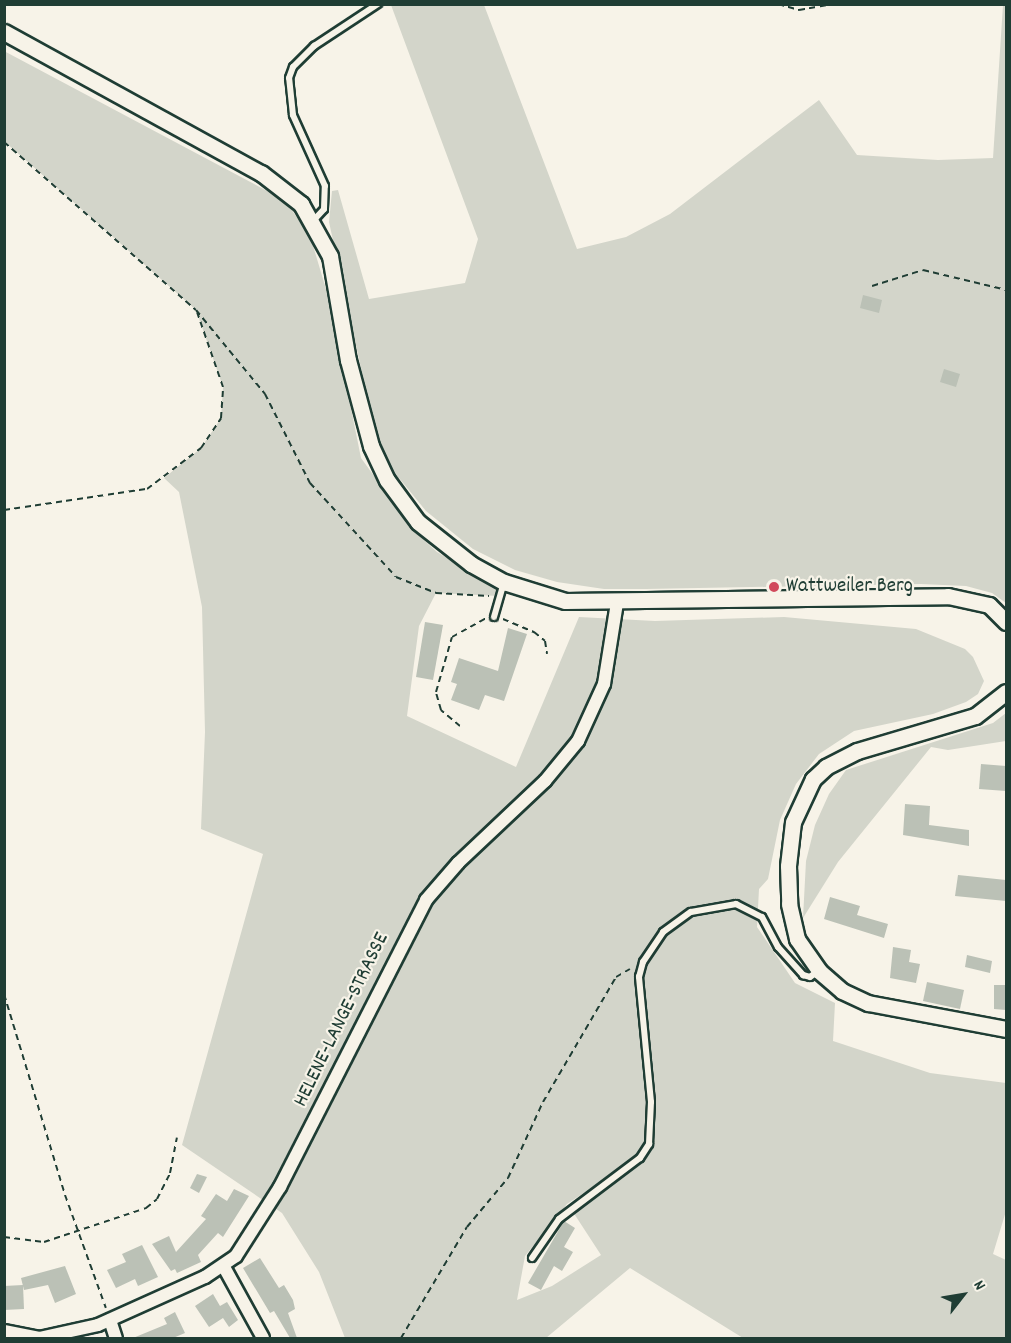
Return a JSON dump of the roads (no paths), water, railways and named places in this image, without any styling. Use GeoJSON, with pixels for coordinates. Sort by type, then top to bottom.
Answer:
{"type":"FeatureCollection","features":[{"type":"Feature","properties":{"kind":"street"},"geometry":{"type":"LineString","coordinates":[[4,32],[284,188],[313,221],[330,256],[348,360],[371,446],[387,480],[434,538],[502,589],[565,601],[617,603],[948,596],[989,605],[1006,622]]}},
{"type":"Feature","properties":{"kind":"street","name":"HELENE-LANGE-STRASSE"},"geometry":{"type":"LineString","coordinates":[[4,1331],[33,1337],[58,1336],[110,1320],[224,1267],[236,1256],[280,1187],[426,900],[458,863],[545,781],[578,741],[604,684],[617,603]]}},
{"type":"Feature","properties":{"kind":"street"},"geometry":{"type":"LineString","coordinates":[[1006,692],[975,716],[857,750],[826,767],[813,779],[793,822],[790,839],[789,904],[797,939],[819,970],[842,991],[868,1004],[1006,1029]]}},
{"type":"Feature","properties":{"kind":"street"},"geometry":{"type":"LineString","coordinates":[[224,1267],[263,1338]]}},
{"type":"Feature","properties":{"kind":"street"},"geometry":{"type":"LineString","coordinates":[[110,1320],[116,1338]]}},
{"type":"Feature","properties":{"kind":"lane"},"geometry":{"type":"LineString","coordinates":[[313,221],[324,209],[325,186],[293,115],[287,90],[289,78],[293,67],[314,46],[378,4]]}},
{"type":"Feature","properties":{"kind":"lane"},"geometry":{"type":"LineString","coordinates":[[494,617],[502,589]]}},
{"type":"Feature","properties":{"kind":"lane"},"geometry":{"type":"LineString","coordinates":[[532,1257],[559,1219],[640,1158],[649,1144],[651,1102],[639,1007],[643,962],[676,920],[704,909],[736,904],[762,917],[778,947],[803,975],[810,977],[819,970]]}},
{"type":"Feature","properties":{"kind":"place","name":"Wattweiler Berg"},"geometry":{"type":"Point","coordinates":[774,587]}}]}
